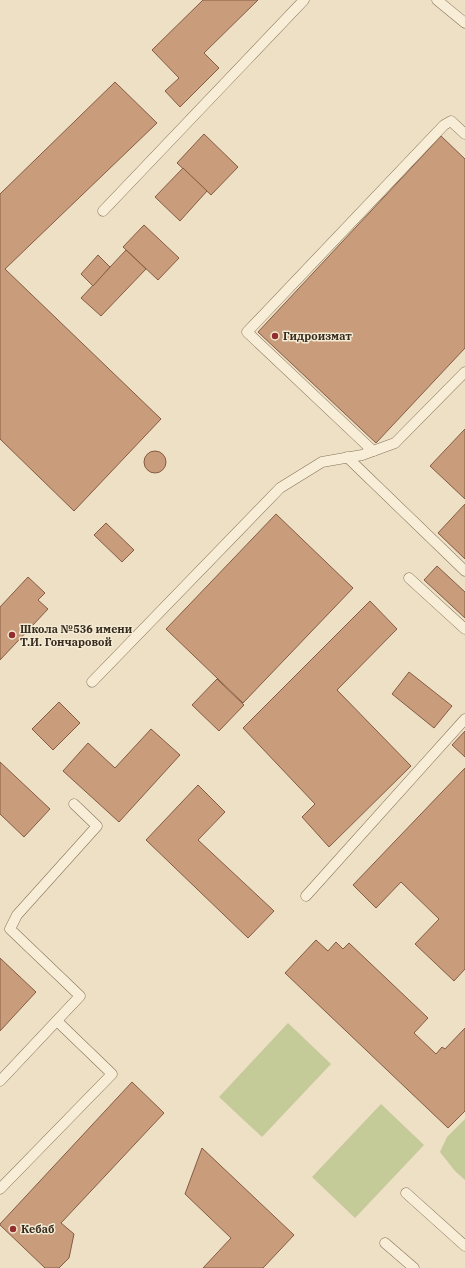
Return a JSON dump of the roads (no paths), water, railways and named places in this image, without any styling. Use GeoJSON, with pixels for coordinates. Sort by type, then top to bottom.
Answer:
{"type":"FeatureCollection","features":[{"type":"Feature","properties":{"kind":"lane"},"geometry":{"type":"LineString","coordinates":[[104,211],[304,0]]}},
{"type":"Feature","properties":{"kind":"lane"},"geometry":{"type":"LineString","coordinates":[[437,0],[465,23]]}},
{"type":"Feature","properties":{"kind":"lane"},"geometry":{"type":"LineString","coordinates":[[373,451],[247,332],[444,125],[452,122],[465,134]]}},
{"type":"Feature","properties":{"kind":"lane"},"geometry":{"type":"LineString","coordinates":[[92,682],[280,488],[322,462],[362,455],[395,443],[465,372]]}},
{"type":"Feature","properties":{"kind":"lane"},"geometry":{"type":"LineString","coordinates":[[347,457],[465,571]]}},
{"type":"Feature","properties":{"kind":"lane"},"geometry":{"type":"LineString","coordinates":[[409,578],[465,629]]}},
{"type":"Feature","properties":{"kind":"lane"},"geometry":{"type":"LineString","coordinates":[[306,896],[465,719]]}},
{"type":"Feature","properties":{"kind":"lane"},"geometry":{"type":"LineString","coordinates":[[0,1081],[80,996],[10,929],[17,915],[97,826],[74,804]]}},
{"type":"Feature","properties":{"kind":"lane"},"geometry":{"type":"LineString","coordinates":[[0,1189],[112,1074],[57,1021]]}},
{"type":"Feature","properties":{"kind":"lane"},"geometry":{"type":"LineString","coordinates":[[406,1193],[465,1246]]}},
{"type":"Feature","properties":{"kind":"lane"},"geometry":{"type":"LineString","coordinates":[[385,1243],[414,1268]]}},
{"type":"Feature","properties":{"kind":"place","name":"Гидроизмат"},"geometry":{"type":"Point","coordinates":[275,336]}},
{"type":"Feature","properties":{"kind":"place","name":"Школа №536 имени Т.И. Гончаровой"},"geometry":{"type":"Point","coordinates":[12,635]}},
{"type":"Feature","properties":{"kind":"place","name":"Кебаб"},"geometry":{"type":"Point","coordinates":[13,1229]}}]}
